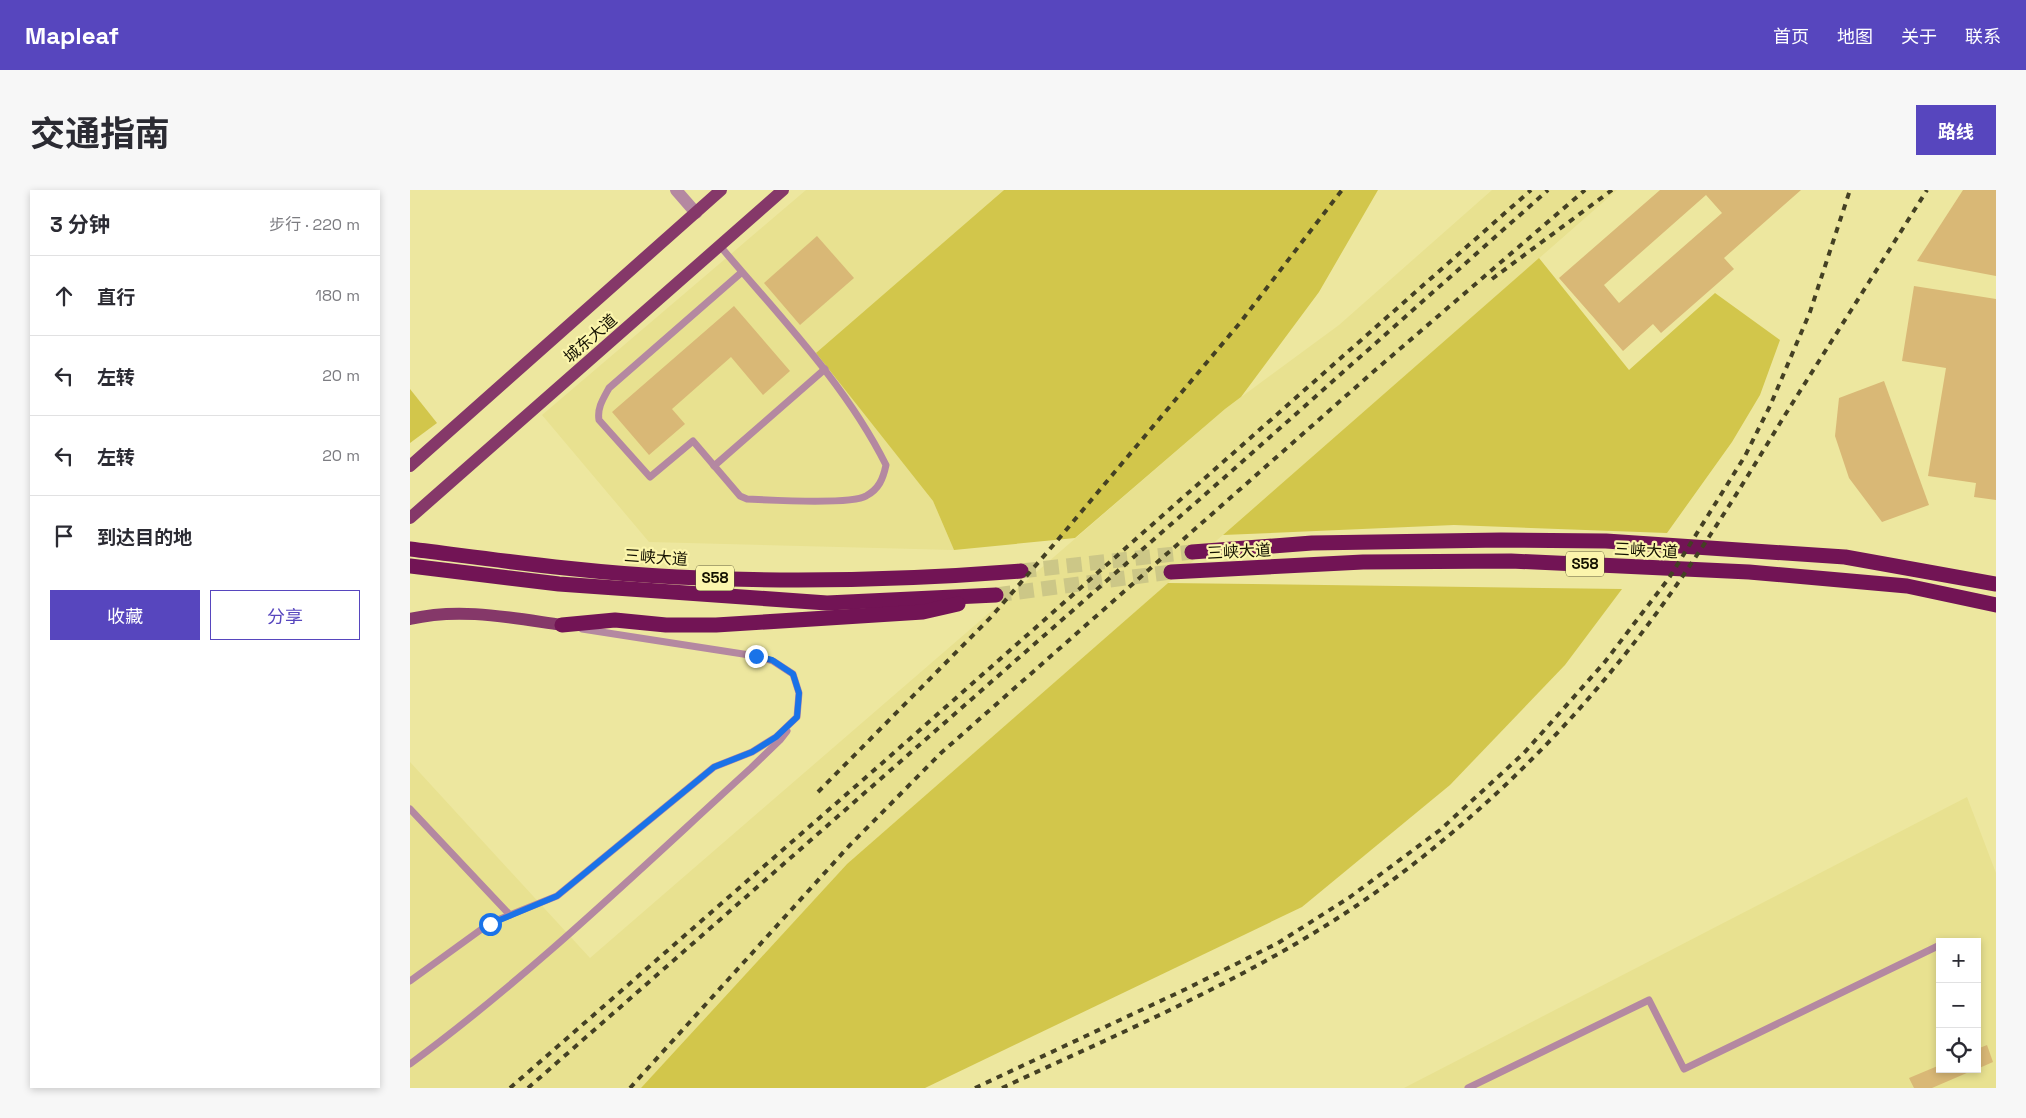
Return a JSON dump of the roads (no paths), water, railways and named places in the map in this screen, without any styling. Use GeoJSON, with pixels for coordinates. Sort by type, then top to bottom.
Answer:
{"type":"FeatureCollection","features":[{"type":"Feature","properties":{"kind":"highway","name":"三峡大道"},"geometry":{"type":"LineString","coordinates":[[1192,552],[1312,543],[1501,540],[1606,541],[1845,557],[1996,584]]}},
{"type":"Feature","properties":{"kind":"highway","name":"三峡大道"},"geometry":{"type":"LineString","coordinates":[[410,550],[568,568],[677,577],[847,581],[1021,571]]}},
{"type":"Feature","properties":{"kind":"highway","name":"三峡大道"},"geometry":{"type":"LineString","coordinates":[[1171,572],[1363,562],[1512,561],[1749,572],[1907,586],[1996,605]]}},
{"type":"Feature","properties":{"kind":"highway","name":"三峡大道"},"geometry":{"type":"LineString","coordinates":[[410,566],[559,584],[827,603],[996,595],[922,612],[895,614],[716,625],[666,625],[615,620],[562,626]]}},
{"type":"Feature","properties":{"kind":"main road","name":"城东大道"},"geometry":{"type":"LineString","coordinates":[[410,466],[721,190]]}},
{"type":"Feature","properties":{"kind":"main road","name":"城东大道"},"geometry":{"type":"LineString","coordinates":[[414,514],[783,190]]}},
{"type":"Feature","properties":{"kind":"main road"},"geometry":{"type":"LineString","coordinates":[[410,618],[439,613],[482,614],[562,626]]}},
{"type":"Feature","properties":{"kind":"street"},"geometry":{"type":"LineString","coordinates":[[676,190],[696,213]]}},
{"type":"Feature","properties":{"kind":"lane"},"geometry":{"type":"LineString","coordinates":[[720,246],[825,369],[871,434],[886,465],[882,483],[865,497],[845,501],[747,499],[740,496],[693,442],[650,477],[599,420],[600,403],[609,388],[742,272]]}},
{"type":"Feature","properties":{"kind":"lane"},"geometry":{"type":"LineString","coordinates":[[714,466],[825,369]]}},
{"type":"Feature","properties":{"kind":"lane"},"geometry":{"type":"LineString","coordinates":[[410,1064],[543,956],[751,768],[780,740],[797,717],[799,693],[793,674],[772,660],[746,654],[562,626]]}},
{"type":"Feature","properties":{"kind":"lane"},"geometry":{"type":"LineString","coordinates":[[410,981],[490,924],[557,896],[714,767],[752,752],[776,737],[797,717]]}},
{"type":"Feature","properties":{"kind":"lane"},"geometry":{"type":"LineString","coordinates":[[412,813],[510,915]]}},
{"type":"Feature","properties":{"kind":"lane"},"geometry":{"type":"LineString","coordinates":[[1468,1088],[1649,1000],[1684,1069],[1936,947]]}},
{"type":"Feature","properties":{"kind":"tunnel"},"geometry":{"type":"LineString","coordinates":[[1021,571],[1192,552]]}},
{"type":"Feature","properties":{"kind":"tunnel"},"geometry":{"type":"LineString","coordinates":[[996,595],[1171,572]]}},
{"type":"Feature","properties":{"kind":"railway"},"geometry":{"type":"LineString","coordinates":[[818,792],[991,617],[1239,324],[1342,190]]}},
{"type":"Feature","properties":{"kind":"railway"},"geometry":{"type":"LineString","coordinates":[[510,1088],[888,758],[1531,190]]}},
{"type":"Feature","properties":{"kind":"railway"},"geometry":{"type":"LineString","coordinates":[[528,1088],[1225,477],[1548,190]]}},
{"type":"Feature","properties":{"kind":"railway"},"geometry":{"type":"LineString","coordinates":[[630,1088],[849,846],[941,753],[1373,372],[1585,190]]}},
{"type":"Feature","properties":{"kind":"railway"},"geometry":{"type":"LineString","coordinates":[[1492,279],[1612,190]]}},
{"type":"Feature","properties":{"kind":"railway"},"geometry":{"type":"LineString","coordinates":[[975,1088],[1186,989],[1278,943],[1350,897],[1440,830],[1524,753],[1604,663],[1669,578],[1745,456],[1770,406],[1810,312],[1850,190]]}},
{"type":"Feature","properties":{"kind":"railway"},"geometry":{"type":"LineString","coordinates":[[1002,1088],[1183,1004],[1314,933],[1356,906],[1426,854],[1494,796],[1526,765],[1614,668],[1683,576],[1927,190]]}}]}
